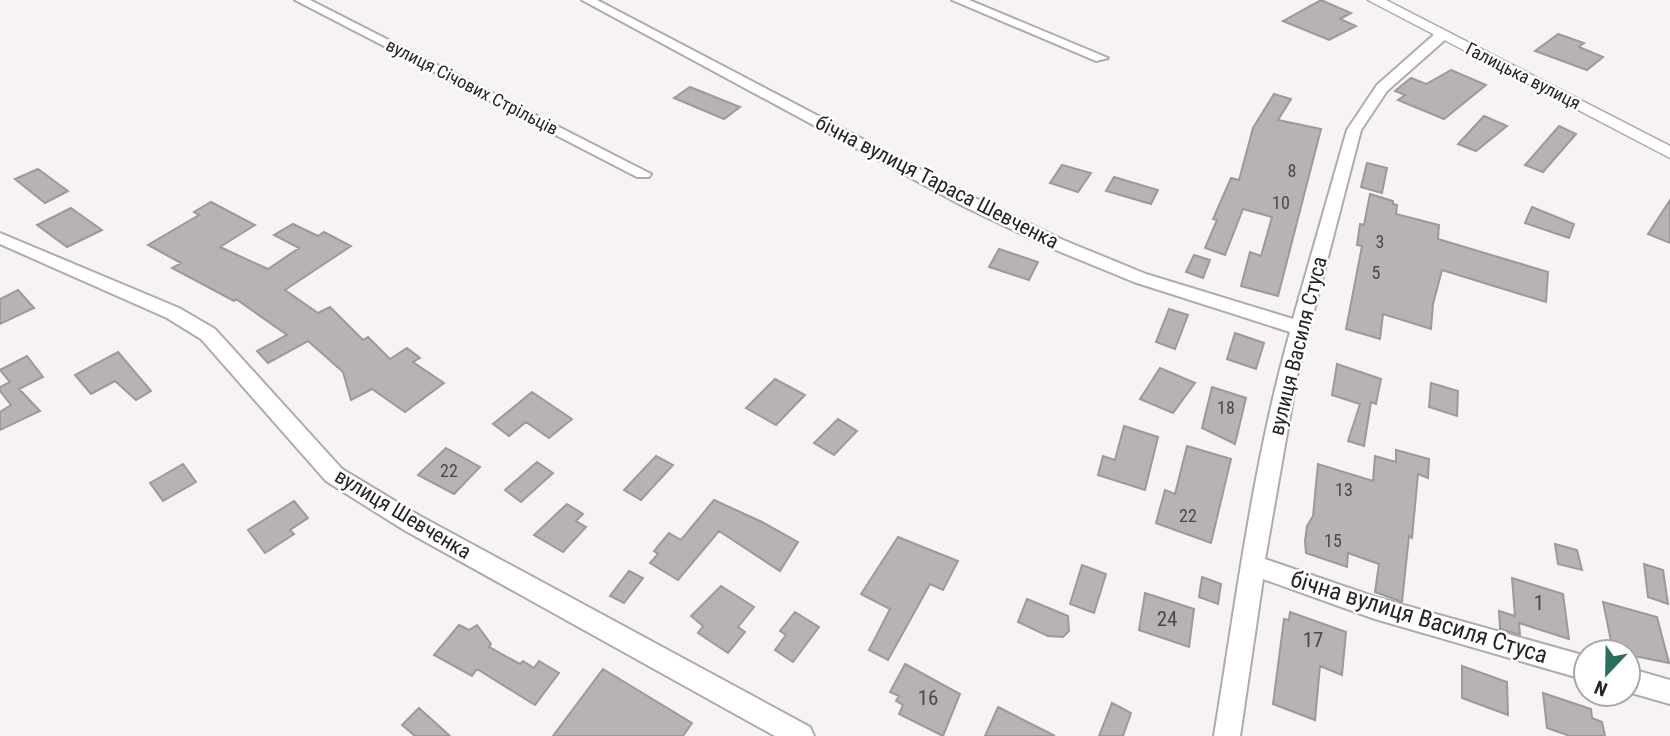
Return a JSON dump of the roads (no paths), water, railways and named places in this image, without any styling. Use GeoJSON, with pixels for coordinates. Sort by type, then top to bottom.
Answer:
{"type":"FeatureCollection","features":[{"type":"Feature","properties":{"kind":"street","name":"вулиця Січових Стрільців"},"geometry":{"type":"LineString","coordinates":[[301,0],[643,174]]}},
{"type":"Feature","properties":{"kind":"street","name":"бічна вулиця Тараса Шевченка"},"geometry":{"type":"LineString","coordinates":[[588,0],[969,202],[1057,244],[1140,278],[1300,328]]}},
{"type":"Feature","properties":{"kind":"street"},"geometry":{"type":"LineString","coordinates":[[957,0],[1101,58]]}},
{"type":"Feature","properties":{"kind":"street","name":"Галицька вулиця"},"geometry":{"type":"LineString","coordinates":[[1376,0],[1670,153]]}},
{"type":"Feature","properties":{"kind":"street","name":"вулиця Василя Стуса"},"geometry":{"type":"LineString","coordinates":[[1227,736],[1253,565],[1287,376],[1354,130],[1370,100],[1395,72],[1442,35]]}},
{"type":"Feature","properties":{"kind":"street","name":"вулиця Шевченка"},"geometry":{"type":"LineString","coordinates":[[0,238],[185,320],[208,334],[334,475],[412,523],[801,736]]}},
{"type":"Feature","properties":{"kind":"street","name":"бічна вулиця Василя Стуса"},"geometry":{"type":"LineString","coordinates":[[1253,565],[1375,608],[1572,664]]}},
{"type":"Feature","properties":{"kind":"street"},"geometry":{"type":"LineString","coordinates":[[1642,684],[1670,692]]}}]}
